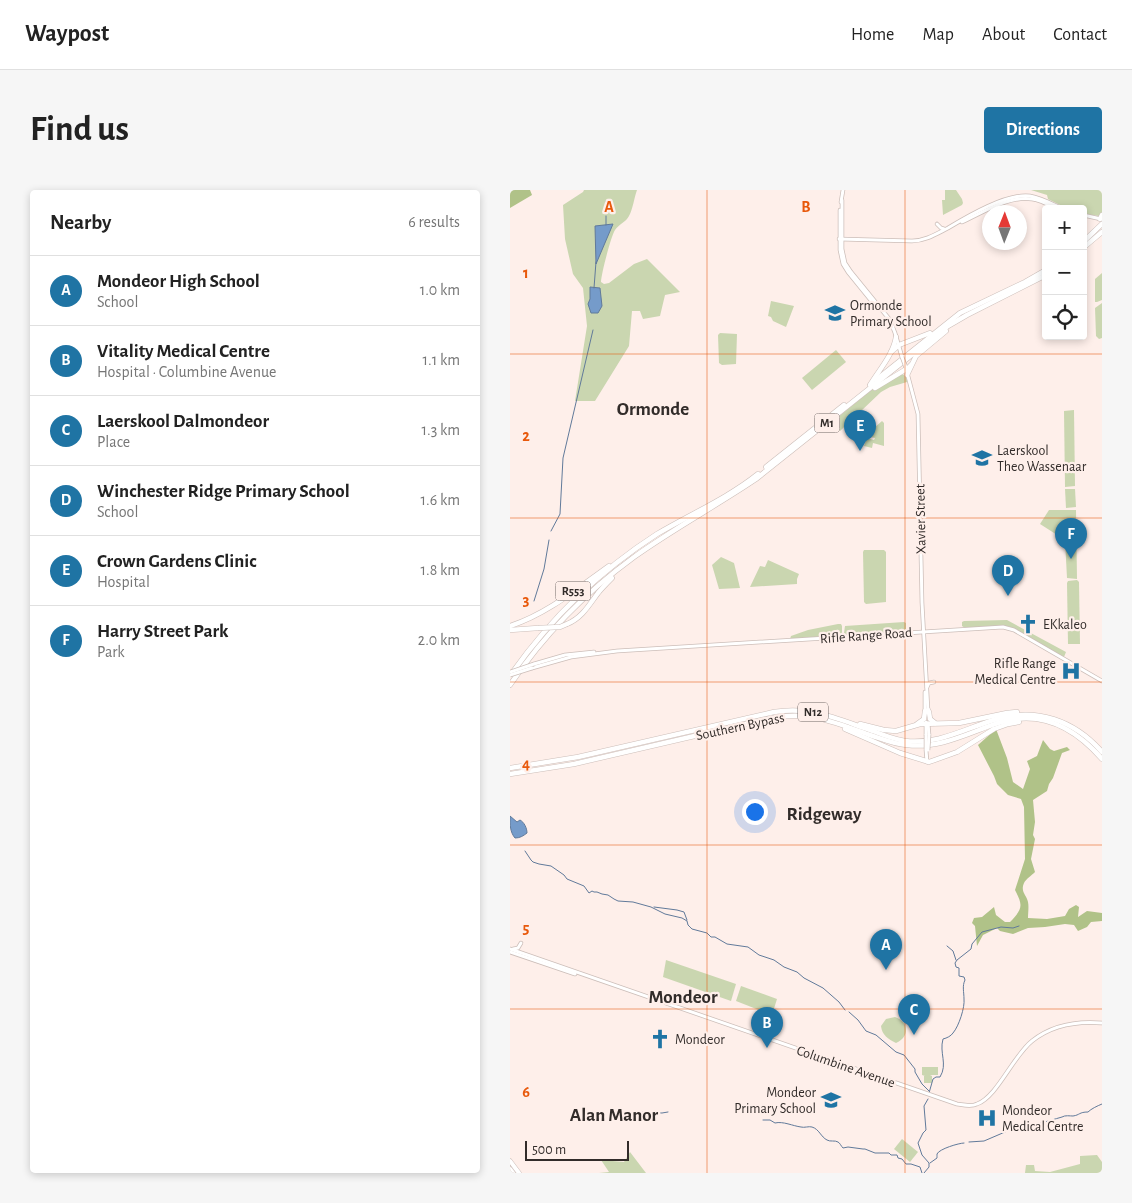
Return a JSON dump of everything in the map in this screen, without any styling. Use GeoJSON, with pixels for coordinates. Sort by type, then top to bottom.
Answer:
{"type":"FeatureCollection","features":[{"type":"Feature","properties":{"kind":"highway"},"geometry":{"type":"LineString","coordinates":[[1087,240],[1101,219]]}},
{"type":"Feature","properties":{"kind":"highway"},"geometry":{"type":"LineString","coordinates":[[1087,241],[1102,231]]}},
{"type":"Feature","properties":{"kind":"highway","name":"M1"},"geometry":{"type":"LineString","coordinates":[[510,675],[554,622],[593,583],[632,551],[755,476],[960,313],[1042,272]]}},
{"type":"Feature","properties":{"kind":"highway","name":"M1"},"geometry":{"type":"LineString","coordinates":[[517,676],[572,610],[635,557],[756,480],[955,321],[1042,278]]}},
{"type":"Feature","properties":{"kind":"highway"},"geometry":{"type":"LineString","coordinates":[[907,374],[916,356],[953,325],[955,321]]}},
{"type":"Feature","properties":{"kind":"highway"},"geometry":{"type":"LineString","coordinates":[[891,352],[899,345],[926,336],[942,327]]}},
{"type":"Feature","properties":{"kind":"highway"},"geometry":{"type":"LineString","coordinates":[[870,385],[891,352],[897,338],[901,342],[906,343]]}},
{"type":"Feature","properties":{"kind":"highway"},"geometry":{"type":"LineString","coordinates":[[857,399],[896,375],[907,374]]}},
{"type":"Feature","properties":{"kind":"highway"},"geometry":{"type":"LineString","coordinates":[[896,375],[907,374]]}},
{"type":"Feature","properties":{"kind":"highway","name":"R553"},"geometry":{"type":"LineString","coordinates":[[510,625],[530,618],[549,607],[632,551]]}},
{"type":"Feature","properties":{"kind":"highway","name":"R553"},"geometry":{"type":"LineString","coordinates":[[510,632],[532,628],[560,627],[579,617],[600,591],[635,557]]}},
{"type":"Feature","properties":{"kind":"highway"},"geometry":{"type":"LineString","coordinates":[[510,685],[517,676]]}},
{"type":"Feature","properties":{"kind":"highway"},"geometry":{"type":"LineString","coordinates":[[510,689],[517,676]]}},
{"type":"Feature","properties":{"kind":"highway"},"geometry":{"type":"LineString","coordinates":[[927,710],[930,712],[930,720],[936,724]]}},
{"type":"Feature","properties":{"kind":"highway"},"geometry":{"type":"LineString","coordinates":[[907,728],[922,721],[927,710]]}},
{"type":"Feature","properties":{"kind":"highway","name":"Southern Bypass"},"geometry":{"type":"LineString","coordinates":[[510,768],[578,757],[778,712],[803,711],[834,717],[894,738],[918,742],[943,738],[992,720],[1011,716],[1033,715],[1054,719],[1069,725],[1093,742],[1102,752]]}},
{"type":"Feature","properties":{"kind":"highway"},"geometry":{"type":"LineString","coordinates":[[834,717],[884,730],[896,731],[920,724],[959,723],[1017,712],[1038,713],[1054,719]]}},
{"type":"Feature","properties":{"kind":"highway"},"geometry":{"type":"LineString","coordinates":[[794,715],[833,724],[928,762],[954,753],[990,731],[1003,726],[1016,722],[1042,720]]}},
{"type":"Feature","properties":{"kind":"highway","name":"Southern Bypass"},"geometry":{"type":"LineString","coordinates":[[510,774],[574,764],[781,716],[794,715],[826,719],[891,742],[920,746],[948,741],[1007,720],[1042,720],[1058,725],[1075,734],[1090,746],[1102,760]]}},
{"type":"Feature","properties":{"kind":"main road"},"geometry":{"type":"LineString","coordinates":[[841,241],[840,214],[843,190]]}},
{"type":"Feature","properties":{"kind":"main road"},"geometry":{"type":"LineString","coordinates":[[841,241],[848,239],[924,240],[994,204],[1016,196],[1039,198],[1054,205]]}},
{"type":"Feature","properties":{"kind":"main road"},"geometry":{"type":"LineString","coordinates":[[944,230],[1016,199],[1025,198],[1047,205]]}},
{"type":"Feature","properties":{"kind":"main road"},"geometry":{"type":"LineString","coordinates":[[841,241],[842,200]]}},
{"type":"Feature","properties":{"kind":"main road"},"geometry":{"type":"LineString","coordinates":[[1087,217],[1101,219]]}},
{"type":"Feature","properties":{"kind":"main road"},"geometry":{"type":"LineString","coordinates":[[936,224],[944,230]]}},
{"type":"Feature","properties":{"kind":"main road"},"geometry":{"type":"LineString","coordinates":[[842,232],[848,239]]}},
{"type":"Feature","properties":{"kind":"main road","name":"Xavier Street"},"geometry":{"type":"LineString","coordinates":[[841,241],[840,255],[845,269],[891,324],[897,338],[918,414],[928,762]]}},
{"type":"Feature","properties":{"kind":"main road","name":"Rifle Range Road"},"geometry":{"type":"LineString","coordinates":[[510,675],[570,655],[995,627],[1008,628],[1102,681]]}},
{"type":"Feature","properties":{"kind":"main road","name":"Rifle Range Road"},"geometry":{"type":"LineString","coordinates":[[533,666],[565,658],[579,658],[617,651]]}},
{"type":"Feature","properties":{"kind":"main road","name":"Xavier Street"},"geometry":{"type":"LineString","coordinates":[[925,657],[927,710]]}},
{"type":"Feature","properties":{"kind":"main road"},"geometry":{"type":"LineString","coordinates":[[926,688],[929,683],[934,682]]}},
{"type":"Feature","properties":{"kind":"main road"},"geometry":{"type":"LineString","coordinates":[[510,950],[516,948],[521,943]]}},
{"type":"Feature","properties":{"kind":"main road"},"geometry":{"type":"LineString","coordinates":[[521,948],[528,956]]}},
{"type":"Feature","properties":{"kind":"main road","name":"Columbine Avenue"},"geometry":{"type":"LineString","coordinates":[[510,950],[954,1106],[975,1107],[989,1098],[1029,1046],[1048,1032],[1091,1023],[1102,1024]]}},
{"type":"Feature","properties":{"kind":"main road","name":"Columbine Avenue"},"geometry":{"type":"LineString","coordinates":[[510,950],[604,983]]}},
{"type":"Feature","properties":{"kind":"main road"},"geometry":{"type":"LineString","coordinates":[[510,1161],[519,1173]]}},
{"type":"Feature","properties":{"kind":"main road"},"geometry":{"type":"LineString","coordinates":[[510,1169],[513,1173]]}},
{"type":"Feature","properties":{"kind":"green space"},"geometry":{"type":"Polygon","coordinates":[[[510,190],[530,190],[532,195],[510,208],[510,190]]]}},
{"type":"Feature","properties":{"kind":"green space"},"geometry":{"type":"Polygon","coordinates":[[[584,190],[637,190],[629,216],[613,234],[601,282],[604,284],[609,283],[634,264],[647,259],[680,292],[665,295],[660,316],[643,319],[640,311],[632,311],[629,346],[595,401],[575,401],[587,326],[583,288],[573,274],[565,239],[563,205],[584,190]]]}},
{"type":"Feature","properties":{"kind":"green space"},"geometry":{"type":"Polygon","coordinates":[[[945,190],[956,190],[963,203],[943,215],[942,200],[945,200],[945,190]]]}},
{"type":"Feature","properties":{"kind":"green space"},"geometry":{"type":"Polygon","coordinates":[[[1031,190],[1102,190],[1102,214],[1099,216],[1087,214],[1087,205],[1060,205],[1048,199],[1047,195],[1031,190]]]}},
{"type":"Feature","properties":{"kind":"green space"},"geometry":{"type":"Polygon","coordinates":[[[1102,273],[1102,300],[1095,302],[1095,279],[1102,273]]]}},
{"type":"Feature","properties":{"kind":"green space"},"geometry":{"type":"Polygon","coordinates":[[[771,301],[794,306],[786,327],[773,321],[768,316],[771,301]]]}},
{"type":"Feature","properties":{"kind":"green space"},"geometry":{"type":"Polygon","coordinates":[[[1102,303],[1102,338],[1099,339],[1096,336],[1095,308],[1102,303]]]}},
{"type":"Feature","properties":{"kind":"green space"},"geometry":{"type":"Polygon","coordinates":[[[720,333],[737,334],[736,364],[722,365],[719,363],[718,335],[720,333]]]}},
{"type":"Feature","properties":{"kind":"green space"},"geometry":{"type":"Polygon","coordinates":[[[836,350],[846,362],[812,390],[802,378],[836,350]]]}},
{"type":"Feature","properties":{"kind":"green space"},"geometry":{"type":"Polygon","coordinates":[[[901,374],[905,375],[907,382],[881,392],[840,431],[832,422],[870,391],[901,374]]]}},
{"type":"Feature","properties":{"kind":"green space"},"geometry":{"type":"Polygon","coordinates":[[[1074,410],[1075,486],[1065,487],[1064,411],[1074,410]]]}},
{"type":"Feature","properties":{"kind":"green space"},"geometry":{"type":"Polygon","coordinates":[[[882,421],[884,423],[884,446],[873,443],[872,448],[864,446],[867,438],[874,440],[875,438],[865,436],[882,421]]]}},
{"type":"Feature","properties":{"kind":"green space"},"geometry":{"type":"Polygon","coordinates":[[[1065,489],[1075,489],[1076,507],[1066,508],[1065,489]]]}},
{"type":"Feature","properties":{"kind":"green space"},"geometry":{"type":"Polygon","coordinates":[[[1049,510],[1076,510],[1077,579],[1067,578],[1065,540],[1040,524],[1049,510]]]}},
{"type":"Feature","properties":{"kind":"green space"},"geometry":{"type":"Polygon","coordinates":[[[864,550],[884,550],[886,552],[886,602],[866,604],[864,602],[864,550]]]}},
{"type":"Feature","properties":{"kind":"green space"},"geometry":{"type":"Polygon","coordinates":[[[721,557],[734,563],[740,588],[719,589],[712,565],[721,557]]]}},
{"type":"Feature","properties":{"kind":"green space"},"geometry":{"type":"Polygon","coordinates":[[[768,560],[799,574],[797,584],[750,587],[760,566],[765,567],[768,560]]]}},
{"type":"Feature","properties":{"kind":"green space"},"geometry":{"type":"Polygon","coordinates":[[[1077,580],[1079,582],[1080,644],[1068,644],[1067,583],[1068,581],[1077,580]]]}},
{"type":"Feature","properties":{"kind":"green space"},"geometry":{"type":"Polygon","coordinates":[[[1007,620],[1066,652],[1064,657],[1008,626],[965,628],[962,626],[964,621],[1007,620]]]}},
{"type":"Feature","properties":{"kind":"green space"},"geometry":{"type":"Polygon","coordinates":[[[906,623],[906,630],[904,631],[847,635],[844,633],[845,626],[906,623]]]}},
{"type":"Feature","properties":{"kind":"green space"},"geometry":{"type":"Polygon","coordinates":[[[838,624],[842,626],[842,634],[840,635],[790,639],[791,636],[808,630],[838,624]]]}},
{"type":"Feature","properties":{"kind":"green space"},"geometry":{"type":"Polygon","coordinates":[[[996,729],[1007,758],[1013,782],[1023,789],[1030,769],[1027,761],[1037,756],[1043,740],[1054,751],[1067,747],[1070,750],[1062,753],[1047,791],[1033,800],[1035,822],[1033,835],[1035,839],[1031,859],[1035,872],[1023,886],[1028,902],[1028,918],[1047,919],[1065,916],[1069,909],[1076,905],[1079,907],[1078,917],[1087,911],[1102,913],[1102,921],[1091,922],[1087,927],[1078,931],[1074,925],[1065,924],[1028,928],[1013,934],[1000,931],[997,928],[983,935],[977,946],[975,926],[972,923],[974,918],[982,917],[994,907],[996,915],[1005,922],[1010,922],[1017,914],[1020,903],[1015,890],[1025,859],[1024,807],[1021,799],[1008,795],[997,784],[978,745],[996,729]]]}},
{"type":"Feature","properties":{"kind":"green space"},"geometry":{"type":"Polygon","coordinates":[[[666,960],[736,984],[731,1001],[663,977],[666,960]]]}},
{"type":"Feature","properties":{"kind":"green space"},"geometry":{"type":"Polygon","coordinates":[[[741,986],[777,999],[772,1015],[736,1001],[741,986]]]}},
{"type":"Feature","properties":{"kind":"green space"},"geometry":{"type":"Polygon","coordinates":[[[895,1017],[903,1022],[906,1030],[904,1037],[896,1043],[886,1036],[881,1026],[886,1019],[895,1017]]]}},
{"type":"Feature","properties":{"kind":"green space"},"geometry":{"type":"Polygon","coordinates":[[[922,1067],[938,1067],[938,1075],[930,1075],[932,1076],[932,1083],[924,1083],[925,1076],[922,1075],[922,1067]]]}},
{"type":"Feature","properties":{"kind":"green space"},"geometry":{"type":"Polygon","coordinates":[[[902,1139],[918,1152],[910,1162],[894,1149],[902,1139]]]}},
{"type":"Feature","properties":{"kind":"green space"},"geometry":{"type":"Polygon","coordinates":[[[630,1152],[646,1173],[599,1173],[609,1172],[601,1160],[624,1162],[630,1152]]]}},
{"type":"Feature","properties":{"kind":"green space"},"geometry":{"type":"Polygon","coordinates":[[[1097,1155],[1102,1162],[1102,1173],[1025,1173],[1026,1165],[1034,1165],[1035,1171],[1050,1172],[1080,1164],[1080,1156],[1097,1155]]]}},
{"type":"Feature","properties":{"kind":"water"},"geometry":{"type":"Polygon","coordinates":[[[613,224],[596,264],[595,226],[613,224]]]}},
{"type":"Feature","properties":{"kind":"water"},"geometry":{"type":"Polygon","coordinates":[[[590,287],[600,288],[602,306],[598,313],[591,313],[588,304],[590,287]]]}},
{"type":"Feature","properties":{"kind":"water"},"geometry":{"type":"Polygon","coordinates":[[[510,816],[517,822],[520,820],[523,822],[527,833],[521,837],[515,838],[513,836],[510,816]]]}},
{"type":"Feature","properties":{"kind":"waterway"},"geometry":{"type":"LineString","coordinates":[[606,201],[606,210]]}},
{"type":"Feature","properties":{"kind":"waterway"},"geometry":{"type":"LineString","coordinates":[[606,216],[606,225]]}},
{"type":"Feature","properties":{"kind":"waterway"},"geometry":{"type":"LineString","coordinates":[[594,288],[596,262]]}},
{"type":"Feature","properties":{"kind":"waterway"},"geometry":{"type":"LineString","coordinates":[[551,531],[560,514],[563,458],[593,330]]}},
{"type":"Feature","properties":{"kind":"waterway"},"geometry":{"type":"LineString","coordinates":[[534,601],[544,569],[549,540]]}},
{"type":"Feature","properties":{"kind":"waterway"},"geometry":{"type":"LineString","coordinates":[[525,851],[533,862],[551,866],[567,879],[584,886],[589,893],[592,891],[597,892],[608,895],[618,901],[633,902],[651,907],[665,914],[682,918],[687,921],[692,929],[707,933],[711,937],[715,937],[727,944],[748,947],[759,955],[774,960],[823,988],[845,1010]]}},
{"type":"Feature","properties":{"kind":"waterway"},"geometry":{"type":"LineString","coordinates":[[654,907],[684,912],[687,920]]}},
{"type":"Feature","properties":{"kind":"waterway"},"geometry":{"type":"LineString","coordinates":[[929,1093],[933,1079],[940,1077],[942,1072],[943,1039],[950,1036],[955,1030],[964,1007],[963,987],[965,980],[964,977],[959,976],[959,968],[956,967],[955,963],[971,949],[972,944],[982,932],[1001,927],[1013,928],[1019,926]]}},
{"type":"Feature","properties":{"kind":"waterway"},"geometry":{"type":"LineString","coordinates":[[947,946],[953,951],[956,960]]}},
{"type":"Feature","properties":{"kind":"waterway"},"geometry":{"type":"LineString","coordinates":[[849,1012],[866,1031],[876,1035],[896,1052],[904,1055],[915,1069],[922,1084],[929,1091]]}},
{"type":"Feature","properties":{"kind":"waterway"},"geometry":{"type":"LineString","coordinates":[[924,1173],[929,1167],[929,1163],[922,1155],[918,1143],[926,1130],[924,1106],[928,1099]]}},
{"type":"Feature","properties":{"kind":"waterway"},"geometry":{"type":"LineString","coordinates":[[969,1142],[984,1141],[1016,1125],[1045,1122],[1088,1112],[1102,1104]]}},
{"type":"Feature","properties":{"kind":"waterway"},"geometry":{"type":"LineString","coordinates":[[636,1112],[668,1112]]}},
{"type":"Feature","properties":{"kind":"waterway"},"geometry":{"type":"LineString","coordinates":[[763,1120],[812,1127],[825,1139],[838,1142],[843,1148],[865,1149],[875,1153],[897,1155],[906,1164],[920,1167],[922,1173]]}},
{"type":"Feature","properties":{"kind":"waterway"},"geometry":{"type":"LineString","coordinates":[[930,1163],[937,1158],[937,1154],[941,1150],[964,1143]]}},
{"type":"Feature","properties":{"kind":"place","name":"Ormonde Primary School"},"geometry":{"type":"Point","coordinates":[835,313]}},
{"type":"Feature","properties":{"kind":"place","name":"Crown Gardens Clinic"},"geometry":{"type":"Point","coordinates":[860,451]}},
{"type":"Feature","properties":{"kind":"place","name":"Laerskool Theo Wassenaar"},"geometry":{"type":"Point","coordinates":[982,458]}},
{"type":"Feature","properties":{"kind":"place","name":"Harry Street Park"},"geometry":{"type":"Point","coordinates":[1071,559]}},
{"type":"Feature","properties":{"kind":"place","name":"Winchester Ridge Primary School"},"geometry":{"type":"Point","coordinates":[1008,596]}},
{"type":"Feature","properties":{"kind":"place","name":"EKkaleo"},"geometry":{"type":"Point","coordinates":[1028,624]}},
{"type":"Feature","properties":{"kind":"place","name":"Rifle Range Medical Centre"},"geometry":{"type":"Point","coordinates":[1071,671]}},
{"type":"Feature","properties":{"kind":"place","name":"Mondeor High School"},"geometry":{"type":"Point","coordinates":[886,970]}},
{"type":"Feature","properties":{"kind":"place","name":"Laerskool Dalmondeor"},"geometry":{"type":"Point","coordinates":[914,1035]}},
{"type":"Feature","properties":{"kind":"place","name":"Mondeor"},"geometry":{"type":"Point","coordinates":[660,1039]}},
{"type":"Feature","properties":{"kind":"place","name":"Vitality Medical Centre"},"geometry":{"type":"Point","coordinates":[767,1048]}},
{"type":"Feature","properties":{"kind":"place","name":"Mondeor Primary School"},"geometry":{"type":"Point","coordinates":[831,1100]}},
{"type":"Feature","properties":{"kind":"place","name":"Mondeor Medical Centre"},"geometry":{"type":"Point","coordinates":[987,1118]}},
{"type":"Feature","properties":{"kind":"district","name":"Ormonde"},"geometry":{"type":"Point","coordinates":[653,408]}},
{"type":"Feature","properties":{"kind":"district","name":"Ridgeway"},"geometry":{"type":"Point","coordinates":[824,813]}},
{"type":"Feature","properties":{"kind":"district","name":"Mondeor"},"geometry":{"type":"Point","coordinates":[683,996]}},
{"type":"Feature","properties":{"kind":"district","name":"Alan Manor"},"geometry":{"type":"Point","coordinates":[614,1114]}}]}
